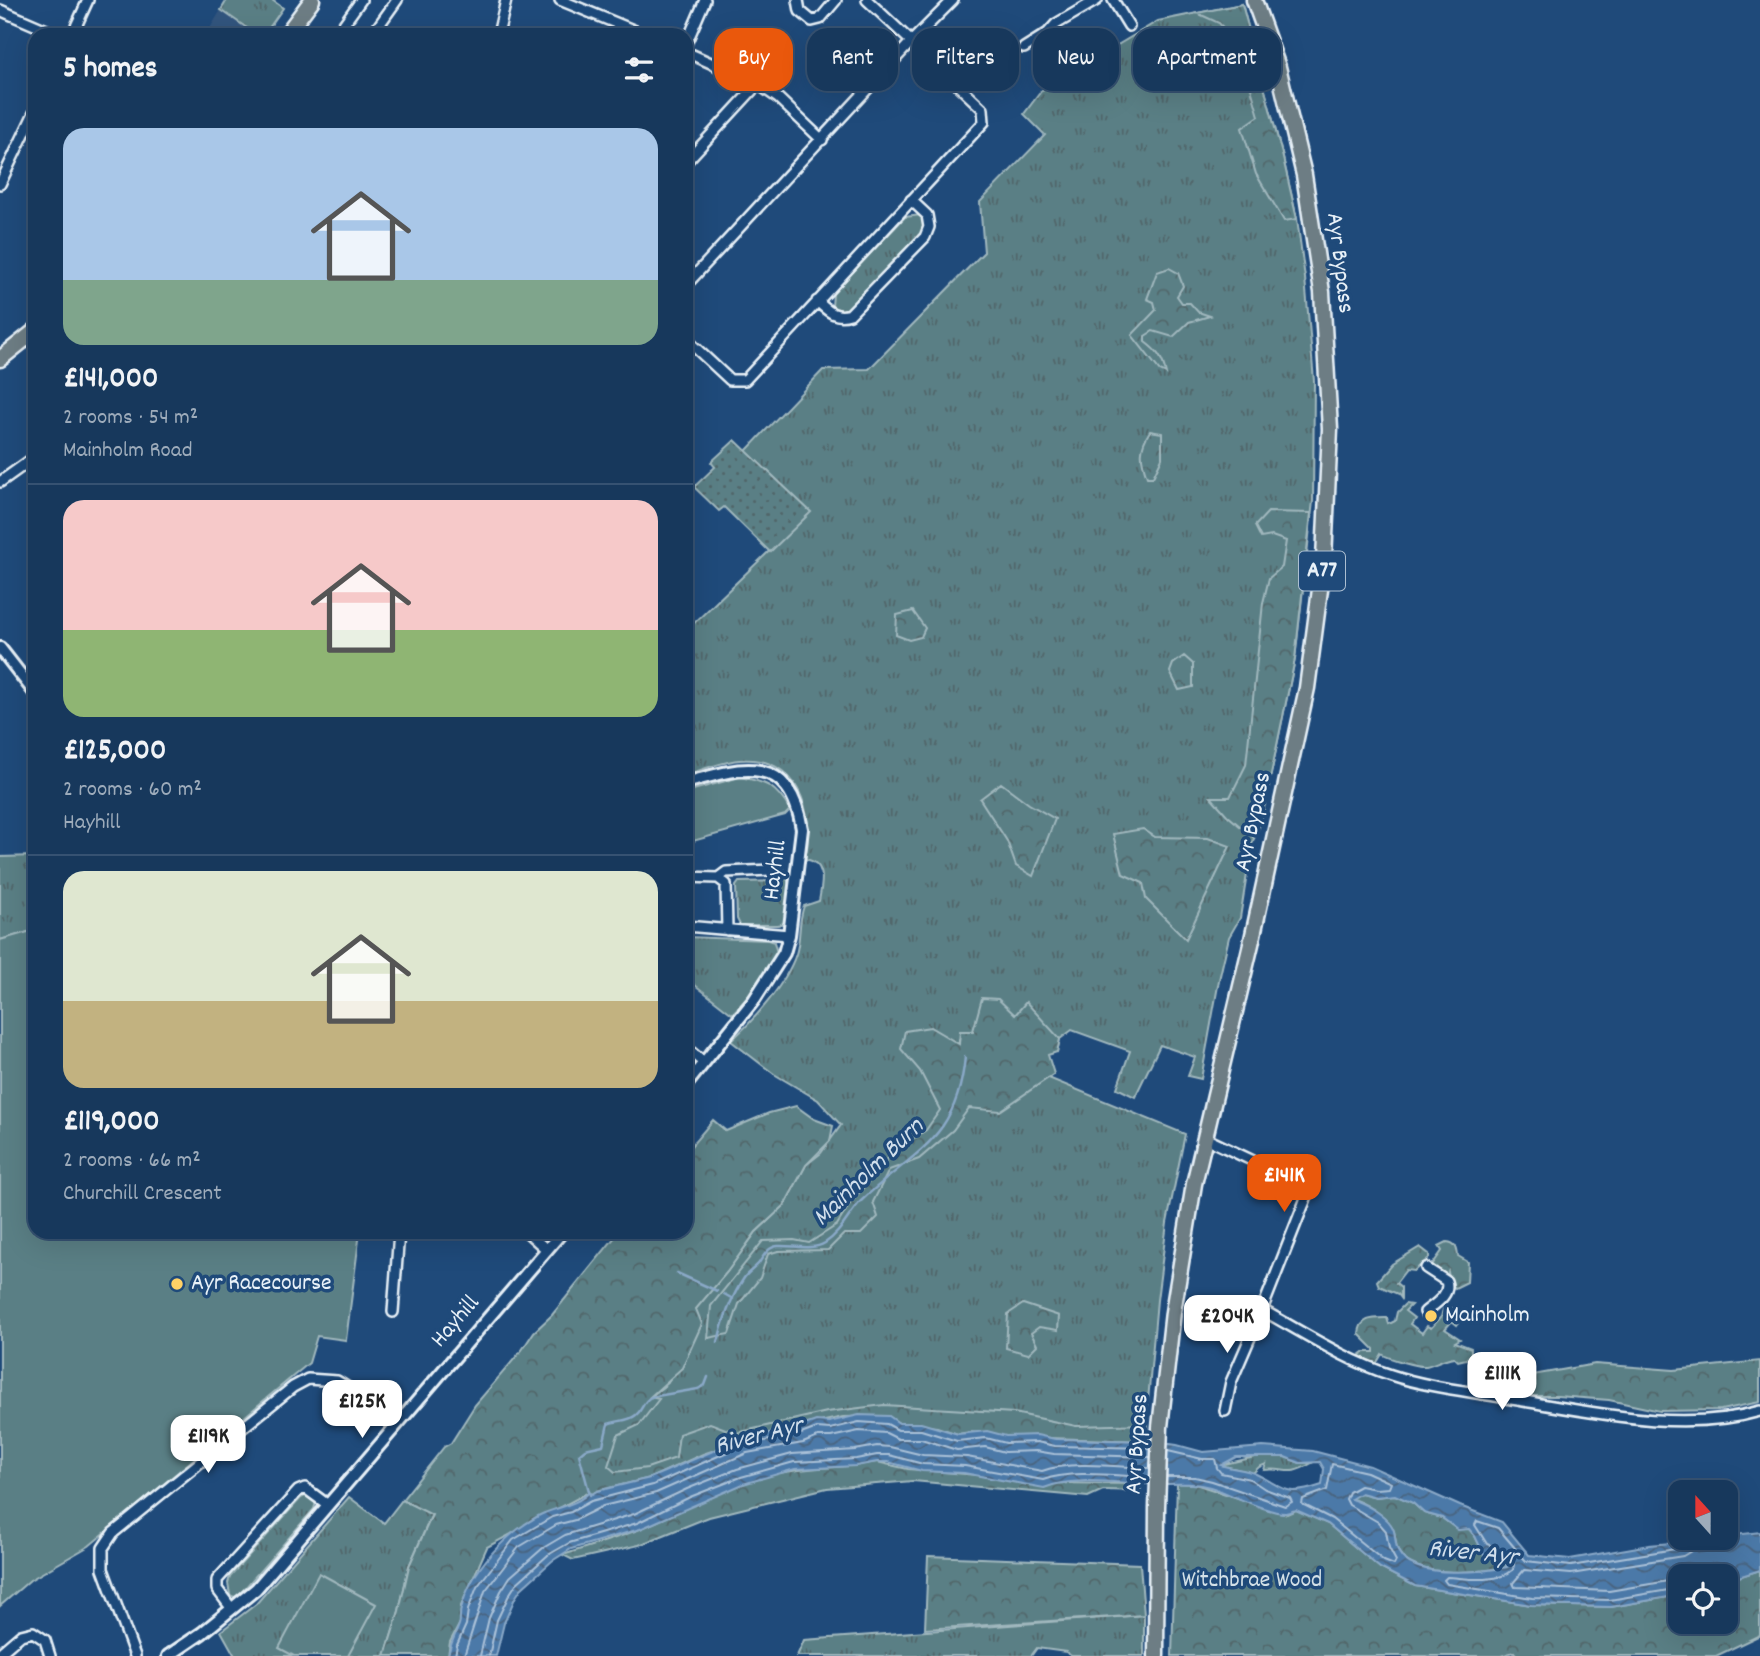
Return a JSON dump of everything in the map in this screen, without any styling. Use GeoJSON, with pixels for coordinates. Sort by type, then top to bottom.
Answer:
{"type":"FeatureCollection","features":[{"type":"Feature","properties":{"kind":"main road"},"geometry":{"type":"LineString","coordinates":[[279,28],[300,0]]}},
{"type":"Feature","properties":{"kind":"main road"},"geometry":{"type":"LineString","coordinates":[[291,28],[312,0]]}},
{"type":"Feature","properties":{"kind":"main road","name":"Ayr Bypass"},"geometry":{"type":"LineString","coordinates":[[1156,1656],[1160,1427],[1173,1312],[1194,1184],[1307,688],[1324,559],[1330,429],[1322,292],[1304,175],[1278,67],[1254,0]]}},
{"type":"Feature","properties":{"kind":"main road"},"geometry":{"type":"LineString","coordinates":[[0,359],[28,337]]}},
{"type":"Feature","properties":{"kind":"main road"},"geometry":{"type":"LineString","coordinates":[[0,370],[28,348]]}},
{"type":"Feature","properties":{"kind":"street"},"geometry":{"type":"LineString","coordinates":[[74,28],[88,0]]}},
{"type":"Feature","properties":{"kind":"street"},"geometry":{"type":"LineString","coordinates":[[341,28],[361,0]]}},
{"type":"Feature","properties":{"kind":"street"},"geometry":{"type":"LineString","coordinates":[[377,28],[397,0]]}},
{"type":"Feature","properties":{"kind":"street"},"geometry":{"type":"LineString","coordinates":[[500,28],[506,0]]}},
{"type":"Feature","properties":{"kind":"street"},"geometry":{"type":"LineString","coordinates":[[560,0],[628,28]]}},
{"type":"Feature","properties":{"kind":"street"},"geometry":{"type":"LineString","coordinates":[[693,28],[705,0]]}},
{"type":"Feature","properties":{"kind":"street"},"geometry":{"type":"LineString","coordinates":[[799,0],[800,12],[812,21],[820,19],[836,0]]}},
{"type":"Feature","properties":{"kind":"street"},"geometry":{"type":"LineString","coordinates":[[693,346],[730,380],[745,380],[984,122],[983,108],[867,0]]}},
{"type":"Feature","properties":{"kind":"street"},"geometry":{"type":"LineString","coordinates":[[693,278],[953,0]]}},
{"type":"Feature","properties":{"kind":"street"},"geometry":{"type":"LineString","coordinates":[[1052,28],[1097,0]]}},
{"type":"Feature","properties":{"kind":"street"},"geometry":{"type":"LineString","coordinates":[[1113,0],[1129,26]]}},
{"type":"Feature","properties":{"kind":"street"},"geometry":{"type":"LineString","coordinates":[[0,10],[41,28]]}},
{"type":"Feature","properties":{"kind":"street"},"geometry":{"type":"LineString","coordinates":[[1024,47],[1033,42]]}},
{"type":"Feature","properties":{"kind":"street"},"geometry":{"type":"LineString","coordinates":[[693,55],[714,65]]}},
{"type":"Feature","properties":{"kind":"street"},"geometry":{"type":"LineString","coordinates":[[693,155],[752,91]]}},
{"type":"Feature","properties":{"kind":"street"},"geometry":{"type":"LineString","coordinates":[[767,91],[822,140]]}},
{"type":"Feature","properties":{"kind":"street"},"geometry":{"type":"LineString","coordinates":[[0,184],[28,126]]}},
{"type":"Feature","properties":{"kind":"street"},"geometry":{"type":"LineString","coordinates":[[817,301],[830,314],[842,317],[850,314],[925,237],[929,227],[927,215],[911,200]]}},
{"type":"Feature","properties":{"kind":"street"},"geometry":{"type":"LineString","coordinates":[[0,482],[28,462]]}},
{"type":"Feature","properties":{"kind":"street"},"geometry":{"type":"LineString","coordinates":[[0,648],[28,681]]}},
{"type":"Feature","properties":{"kind":"street","name":"Hayhill"},"geometry":{"type":"LineString","coordinates":[[693,781],[732,769],[756,769],[774,776],[785,785],[792,796],[800,814],[802,829],[789,935],[784,953],[767,983],[693,1076]]}},
{"type":"Feature","properties":{"kind":"street"},"geometry":{"type":"LineString","coordinates":[[718,878],[726,872],[771,870]]}},
{"type":"Feature","properties":{"kind":"street"},"geometry":{"type":"LineString","coordinates":[[693,877],[718,878],[726,884],[727,930]]}},
{"type":"Feature","properties":{"kind":"street"},"geometry":{"type":"LineString","coordinates":[[693,927],[789,935]]}},
{"type":"Feature","properties":{"kind":"street"},"geometry":{"type":"LineString","coordinates":[[693,1054],[704,1063]]}},
{"type":"Feature","properties":{"kind":"street"},"geometry":{"type":"LineString","coordinates":[[1205,1138],[1310,1188],[1231,1382],[1224,1411]]}},
{"type":"Feature","properties":{"kind":"street"},"geometry":{"type":"LineString","coordinates":[[393,1312],[398,1239]]}},
{"type":"Feature","properties":{"kind":"street"},"geometry":{"type":"LineString","coordinates":[[535,1239],[547,1250]]}},
{"type":"Feature","properties":{"kind":"street","name":"Hayhill"},"geometry":{"type":"LineString","coordinates":[[168,1656],[202,1633],[256,1589],[556,1239]]}},
{"type":"Feature","properties":{"kind":"street"},"geometry":{"type":"LineString","coordinates":[[1425,1312],[1445,1294],[1448,1287],[1446,1281],[1426,1268]]}},
{"type":"Feature","properties":{"kind":"street"},"geometry":{"type":"LineString","coordinates":[[1262,1310],[1353,1360],[1392,1376],[1623,1417],[1671,1421],[1711,1419],[1760,1411]]}},
{"type":"Feature","properties":{"kind":"street"},"geometry":{"type":"LineString","coordinates":[[135,1656],[103,1569],[103,1548],[113,1533],[293,1387],[308,1379],[337,1381],[400,1420]]}},
{"type":"Feature","properties":{"kind":"street"},"geometry":{"type":"LineString","coordinates":[[232,1609],[217,1589],[217,1580],[298,1491],[306,1488],[328,1505]]}},
{"type":"Feature","properties":{"kind":"street"},"geometry":{"type":"LineString","coordinates":[[0,1653],[21,1635],[33,1632],[45,1640],[50,1656]]}},
{"type":"Feature","properties":{"kind":"shaded area"},"geometry":{"type":"Polygon","coordinates":[[[221,10],[246,28],[210,28],[221,10]]]}},
{"type":"Feature","properties":{"kind":"green space"},"geometry":{"type":"Polygon","coordinates":[[[227,0],[272,0],[283,8],[269,28],[247,28],[221,10],[227,0]]]}},
{"type":"Feature","properties":{"kind":"green space"},"geometry":{"type":"Polygon","coordinates":[[[1242,4],[1248,28],[1146,28],[1158,21],[1242,4]]]}},
{"type":"Feature","properties":{"kind":"green space"},"geometry":{"type":"Polygon","coordinates":[[[1242,4],[1248,28],[1224,28],[1219,23],[1197,13],[1242,4]]]}},
{"type":"Feature","properties":{"kind":"green space"},"geometry":{"type":"Polygon","coordinates":[[[1133,36],[1133,91],[1265,91],[1297,219],[1314,381],[1313,501],[1295,659],[1261,822],[1252,843],[1240,918],[1229,937],[1219,980],[1201,1079],[1188,1076],[1195,1057],[1160,1045],[1135,1097],[1117,1088],[1130,1051],[1072,1030],[1060,1039],[1057,1052],[973,1032],[959,1039],[959,1085],[1022,1067],[1185,1134],[1167,1223],[1157,1300],[1147,1412],[1148,1436],[957,1419],[842,1414],[738,1438],[662,1471],[597,1491],[585,1449],[668,1383],[695,1309],[727,1272],[756,1232],[784,1206],[806,1165],[821,1153],[841,1125],[818,1100],[774,1074],[731,1041],[759,1012],[785,977],[796,954],[804,906],[819,901],[822,875],[817,865],[805,859],[808,823],[805,806],[789,777],[776,767],[759,761],[732,761],[693,773],[693,624],[810,512],[746,451],[823,370],[869,369],[984,252],[980,202],[1045,135],[1024,114],[1041,91],[1119,91],[1119,44],[1133,36]]]}},
{"type":"Feature","properties":{"kind":"green space"},"geometry":{"type":"Polygon","coordinates":[[[1252,91],[1265,91],[1297,219],[1284,221],[1256,174],[1242,128],[1259,116],[1252,91]]]}},
{"type":"Feature","properties":{"kind":"green space"},"geometry":{"type":"Polygon","coordinates":[[[921,215],[925,224],[921,236],[852,307],[844,311],[832,307],[833,293],[905,217],[921,215]]]}},
{"type":"Feature","properties":{"kind":"green space"},"geometry":{"type":"Polygon","coordinates":[[[1169,268],[1178,273],[1183,286],[1177,296],[1182,303],[1190,303],[1198,312],[1210,316],[1189,322],[1173,337],[1153,331],[1145,336],[1145,342],[1161,359],[1166,374],[1160,371],[1132,335],[1156,310],[1154,302],[1147,299],[1157,272],[1169,268]]]}},
{"type":"Feature","properties":{"kind":"green space"},"geometry":{"type":"Polygon","coordinates":[[[1150,431],[1162,433],[1162,458],[1153,477],[1147,477],[1142,448],[1150,431]]]}},
{"type":"Feature","properties":{"kind":"green space"},"geometry":{"type":"Polygon","coordinates":[[[735,440],[811,512],[770,552],[724,507],[719,511],[694,487],[715,467],[711,462],[735,440]]]}},
{"type":"Feature","properties":{"kind":"green space"},"geometry":{"type":"Polygon","coordinates":[[[1268,512],[1311,513],[1295,659],[1261,822],[1254,838],[1211,797],[1230,797],[1246,765],[1263,603],[1269,578],[1282,567],[1286,541],[1272,536],[1261,538],[1255,526],[1268,512]]]}},
{"type":"Feature","properties":{"kind":"green space"},"geometry":{"type":"Polygon","coordinates":[[[913,611],[925,628],[921,637],[909,640],[896,635],[897,615],[913,611]]]}},
{"type":"Feature","properties":{"kind":"green space"},"geometry":{"type":"Polygon","coordinates":[[[1184,656],[1193,664],[1193,687],[1179,690],[1170,672],[1173,664],[1184,656]]]}},
{"type":"Feature","properties":{"kind":"green space"},"geometry":{"type":"Polygon","coordinates":[[[740,777],[770,786],[790,810],[785,815],[693,841],[693,790],[740,777]]]}},
{"type":"Feature","properties":{"kind":"green space"},"geometry":{"type":"Polygon","coordinates":[[[1001,783],[1055,819],[1033,876],[1016,866],[1007,841],[980,799],[1001,783]]]}},
{"type":"Feature","properties":{"kind":"green space"},"geometry":{"type":"Polygon","coordinates":[[[1143,829],[1155,837],[1208,838],[1230,846],[1186,939],[1146,899],[1143,883],[1123,874],[1113,834],[1143,829]]]}},
{"type":"Feature","properties":{"kind":"green space"},"geometry":{"type":"Polygon","coordinates":[[[28,856],[28,932],[0,940],[0,857],[28,856]]]}},
{"type":"Feature","properties":{"kind":"green space"},"geometry":{"type":"Polygon","coordinates":[[[783,868],[789,884],[784,923],[740,925],[737,919],[736,886],[739,882],[778,881],[777,869],[783,868]]]}},
{"type":"Feature","properties":{"kind":"green space","name":"Ayr Racecourse"},"geometry":{"type":"Polygon","coordinates":[[[28,932],[28,1239],[359,1239],[346,1340],[317,1336],[309,1363],[89,1546],[30,1580],[0,1606],[0,940],[28,932]]]}},
{"type":"Feature","properties":{"kind":"green space"},"geometry":{"type":"Polygon","coordinates":[[[693,937],[774,942],[777,953],[755,989],[732,1014],[693,983],[693,937]]]}},
{"type":"Feature","properties":{"kind":"green space"},"geometry":{"type":"Polygon","coordinates":[[[982,998],[998,999],[1015,1015],[1026,1002],[1060,1039],[1057,1052],[1048,1055],[1054,1074],[1000,1111],[969,1108],[953,1130],[919,1159],[889,1170],[873,1202],[878,1217],[861,1234],[844,1234],[828,1250],[778,1251],[768,1254],[760,1278],[739,1304],[729,1334],[708,1338],[711,1306],[763,1241],[794,1240],[809,1243],[837,1225],[851,1202],[895,1150],[926,1130],[940,1110],[920,1071],[901,1049],[905,1031],[930,1027],[959,1044],[960,1031],[973,1031],[982,998]]]}},
{"type":"Feature","properties":{"kind":"green space"},"geometry":{"type":"Polygon","coordinates":[[[796,1106],[814,1119],[833,1126],[830,1141],[806,1165],[784,1206],[756,1232],[696,1309],[702,1324],[682,1368],[650,1397],[659,1399],[639,1425],[618,1435],[608,1466],[615,1472],[647,1468],[676,1458],[679,1434],[710,1423],[736,1433],[827,1412],[884,1405],[1014,1413],[1076,1426],[1147,1424],[1149,1441],[1013,1437],[970,1432],[958,1434],[937,1427],[899,1423],[888,1416],[843,1417],[760,1435],[703,1454],[650,1478],[592,1494],[589,1492],[487,1547],[461,1606],[460,1623],[450,1642],[448,1656],[385,1656],[409,1566],[432,1515],[402,1500],[444,1447],[451,1443],[475,1405],[534,1332],[552,1315],[613,1239],[693,1239],[693,1144],[713,1120],[726,1131],[769,1113],[796,1106]]]}},
{"type":"Feature","properties":{"kind":"green space"},"geometry":{"type":"Polygon","coordinates":[[[1447,1242],[1454,1245],[1458,1256],[1468,1262],[1467,1282],[1455,1288],[1450,1283],[1448,1272],[1443,1284],[1430,1268],[1442,1251],[1439,1246],[1447,1242]]]}},
{"type":"Feature","properties":{"kind":"green space"},"geometry":{"type":"Polygon","coordinates":[[[1420,1247],[1429,1254],[1429,1258],[1414,1271],[1406,1270],[1396,1283],[1401,1287],[1401,1298],[1379,1286],[1377,1281],[1392,1264],[1420,1247]]]}},
{"type":"Feature","properties":{"kind":"green space"},"geometry":{"type":"Polygon","coordinates":[[[1023,1304],[1059,1316],[1058,1330],[1039,1327],[1031,1333],[1037,1345],[1028,1354],[1006,1348],[1008,1314],[1023,1304]]]}},
{"type":"Feature","properties":{"kind":"green space"},"geometry":{"type":"Polygon","coordinates":[[[1405,1304],[1411,1305],[1405,1311],[1414,1318],[1410,1324],[1422,1333],[1427,1326],[1431,1328],[1441,1317],[1443,1310],[1447,1313],[1451,1308],[1459,1310],[1463,1316],[1457,1325],[1452,1321],[1445,1329],[1460,1339],[1455,1342],[1471,1348],[1471,1354],[1466,1359],[1458,1361],[1454,1357],[1426,1366],[1382,1354],[1376,1364],[1361,1357],[1364,1352],[1374,1352],[1359,1334],[1362,1324],[1368,1320],[1387,1318],[1389,1324],[1395,1321],[1397,1312],[1405,1304]]]}},
{"type":"Feature","properties":{"kind":"green space"},"geometry":{"type":"Polygon","coordinates":[[[1760,1361],[1760,1402],[1721,1410],[1660,1411],[1609,1400],[1557,1396],[1498,1396],[1510,1379],[1595,1364],[1674,1370],[1760,1361]]]}},
{"type":"Feature","properties":{"kind":"green space"},"geometry":{"type":"Polygon","coordinates":[[[1255,1457],[1285,1457],[1300,1463],[1312,1463],[1292,1471],[1264,1470],[1266,1464],[1253,1473],[1220,1465],[1255,1457]]]}},
{"type":"Feature","properties":{"kind":"green space"},"geometry":{"type":"Polygon","coordinates":[[[877,1462],[908,1469],[977,1475],[1044,1487],[1055,1483],[1142,1484],[1140,1491],[1103,1490],[1088,1497],[913,1481],[827,1488],[709,1517],[639,1545],[573,1560],[563,1555],[640,1529],[757,1479],[787,1471],[877,1462]]]}},
{"type":"Feature","properties":{"kind":"green space","name":"Witchbrae Wood"},"geometry":{"type":"Polygon","coordinates":[[[1177,1483],[1195,1484],[1287,1514],[1296,1510],[1328,1524],[1380,1568],[1415,1586],[1531,1605],[1611,1607],[1668,1597],[1668,1634],[1738,1634],[1738,1577],[1760,1570],[1760,1635],[1716,1656],[1517,1656],[1514,1652],[1501,1656],[1172,1656],[1177,1483]]]}},
{"type":"Feature","properties":{"kind":"green space"},"geometry":{"type":"Polygon","coordinates":[[[1361,1493],[1376,1497],[1395,1495],[1413,1503],[1424,1513],[1442,1518],[1457,1529],[1469,1529],[1484,1554],[1491,1552],[1502,1556],[1508,1567],[1450,1572],[1408,1562],[1398,1551],[1394,1532],[1386,1519],[1349,1498],[1361,1493]]]}},
{"type":"Feature","properties":{"kind":"green space"},"geometry":{"type":"Polygon","coordinates":[[[305,1496],[316,1502],[314,1509],[238,1596],[230,1595],[230,1576],[305,1496]]]}},
{"type":"Feature","properties":{"kind":"green space"},"geometry":{"type":"Polygon","coordinates":[[[349,1497],[384,1523],[402,1500],[432,1514],[409,1566],[385,1656],[235,1656],[221,1631],[256,1604],[349,1497]]]}},
{"type":"Feature","properties":{"kind":"green space"},"geometry":{"type":"Polygon","coordinates":[[[928,1556],[1140,1564],[1144,1615],[925,1629],[928,1556]]]}},
{"type":"Feature","properties":{"kind":"green space"},"geometry":{"type":"Polygon","coordinates":[[[319,1573],[376,1604],[348,1656],[294,1656],[279,1648],[319,1573]]]}},
{"type":"Feature","properties":{"kind":"green space"},"geometry":{"type":"Polygon","coordinates":[[[1144,1615],[1144,1656],[1071,1656],[1066,1652],[1037,1648],[1031,1656],[797,1656],[804,1640],[1144,1615]]]}},
{"type":"Feature","properties":{"kind":"water","name":"River Ayr"},"geometry":{"type":"Polygon","coordinates":[[[859,1415],[889,1416],[899,1423],[921,1423],[958,1434],[987,1431],[1006,1436],[1149,1441],[1203,1452],[1263,1447],[1313,1451],[1370,1466],[1502,1522],[1529,1555],[1570,1559],[1668,1543],[1668,1550],[1738,1550],[1738,1535],[1760,1532],[1760,1570],[1738,1577],[1738,1564],[1668,1564],[1668,1597],[1611,1607],[1531,1605],[1415,1586],[1380,1568],[1328,1524],[1296,1510],[1286,1513],[1270,1510],[1202,1485],[1080,1481],[1044,1488],[964,1473],[922,1471],[888,1462],[877,1462],[856,1466],[795,1469],[743,1484],[640,1529],[571,1549],[552,1561],[521,1589],[504,1623],[496,1656],[448,1656],[460,1623],[461,1609],[473,1580],[491,1554],[527,1523],[546,1512],[579,1500],[589,1492],[592,1494],[650,1478],[741,1439],[816,1421],[829,1422],[859,1415]],[[1236,1457],[1221,1465],[1254,1473],[1285,1490],[1299,1491],[1322,1485],[1324,1469],[1320,1462],[1300,1463],[1285,1457],[1236,1457]],[[1361,1493],[1351,1499],[1370,1507],[1388,1520],[1400,1554],[1411,1564],[1452,1572],[1507,1567],[1502,1556],[1491,1552],[1484,1555],[1469,1529],[1458,1530],[1442,1518],[1424,1513],[1413,1503],[1395,1495],[1376,1497],[1361,1493]]]}},
{"type":"Feature","properties":{"kind":"waterway","name":"Mainholm Burn"},"geometry":{"type":"LineString","coordinates":[[718,1342],[728,1309],[740,1285],[769,1250],[778,1246],[820,1245],[831,1239],[860,1202],[930,1142],[953,1108],[965,1057]]}},
{"type":"Feature","properties":{"kind":"waterway"},"geometry":{"type":"LineString","coordinates":[[677,1273],[717,1291]]}},
{"type":"Feature","properties":{"kind":"waterway"},"geometry":{"type":"LineString","coordinates":[[724,1294],[733,1299]]}},
{"type":"Feature","properties":{"kind":"waterway","name":"Mainholm Burn"},"geometry":{"type":"LineString","coordinates":[[590,1495],[579,1454],[585,1449],[603,1445],[608,1424],[633,1417],[651,1397],[698,1389],[705,1385],[708,1377]]}},
{"type":"Feature","properties":{"kind":"place","name":"Ayr Racecourse"},"geometry":{"type":"Point","coordinates":[177,1284]}},
{"type":"Feature","properties":{"kind":"place","name":"Mainholm"},"geometry":{"type":"Point","coordinates":[1431,1316]}}]}
